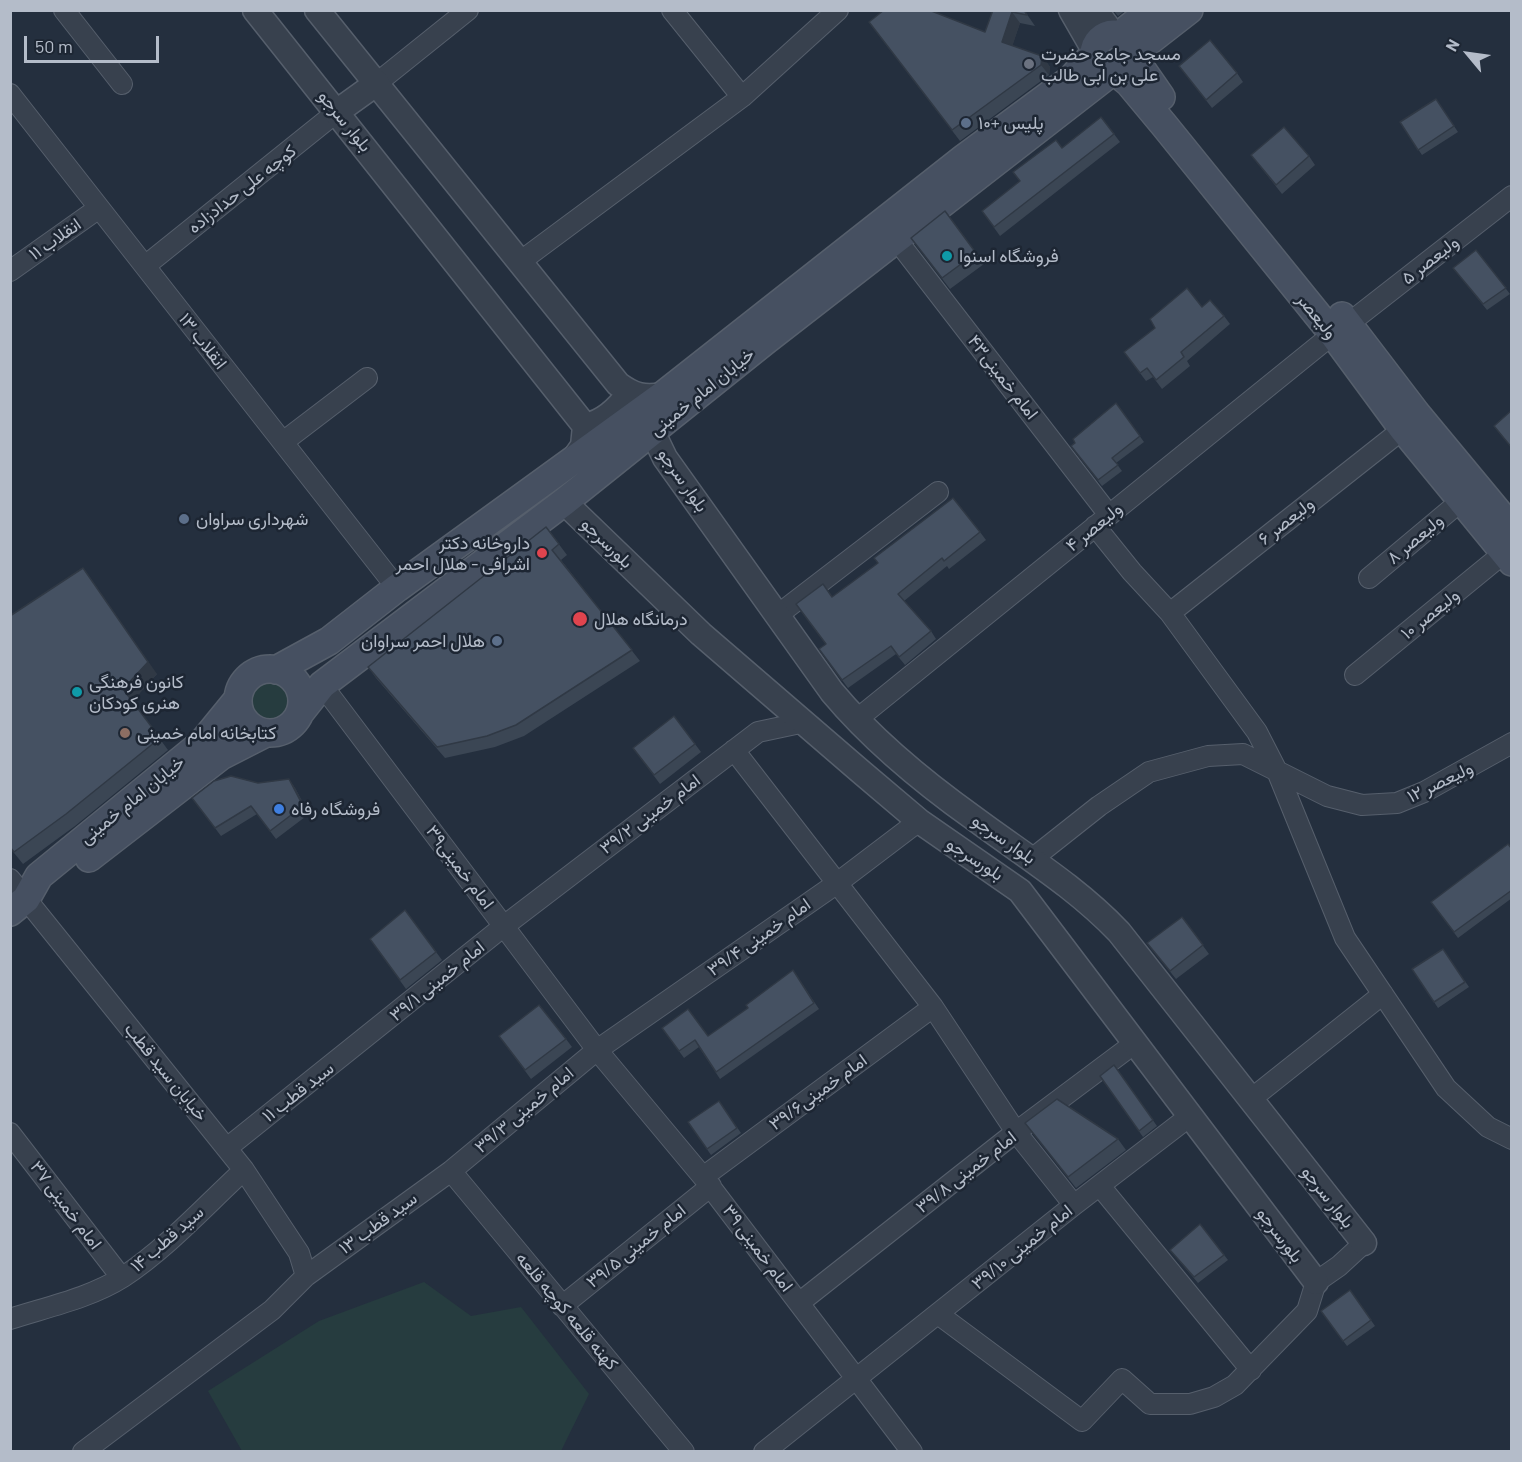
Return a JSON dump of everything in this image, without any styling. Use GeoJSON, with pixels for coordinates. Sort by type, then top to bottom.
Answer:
{"type":"FeatureCollection","features":[{"type":"Feature","properties":{"kind":"main road","name":"خیابان امام خمینی"},"geometry":{"type":"LineString","coordinates":[[299,714],[322,685],[564,502],[896,239],[1115,54],[1151,10]]}},
{"type":"Feature","properties":{"kind":"main road","name":"خیابان امام خمینی"},"geometry":{"type":"LineString","coordinates":[[276,670],[314,652],[397,588],[663,395],[964,158],[1071,79],[1189,10]]}},
{"type":"Feature","properties":{"kind":"main road","name":"ولیعصر"},"geometry":{"type":"LineString","coordinates":[[1115,54],[1129,83],[1164,125],[1416,413],[1509,548]]}},
{"type":"Feature","properties":{"kind":"main road","name":"ولیعصر"},"geometry":{"type":"LineString","coordinates":[[1341,329],[1403,429],[1461,501],[1509,548]]}},
{"type":"Feature","properties":{"kind":"main road"},"geometry":{"type":"LineString","coordinates":[[266,670],[276,670],[285,673],[298,686],[301,695],[299,714],[285,729],[266,733],[248,725],[242,717],[238,699],[241,689],[252,675],[266,670]]}},
{"type":"Feature","properties":{"kind":"main road","name":"خیابان امام خمینی"},"geometry":{"type":"LineString","coordinates":[[16,897],[202,743],[238,699]]}},
{"type":"Feature","properties":{"kind":"main road","name":"خیابان امام خمینی"},"geometry":{"type":"LineString","coordinates":[[16,897],[48,891],[221,756],[266,733]]}},
{"type":"Feature","properties":{"kind":"street"},"geometry":{"type":"LineString","coordinates":[[64,10],[122,84]]}},
{"type":"Feature","properties":{"kind":"street","name":"بلوار سرجو"},"geometry":{"type":"LineString","coordinates":[[255,10],[338,111],[585,426]]}},
{"type":"Feature","properties":{"kind":"street"},"geometry":{"type":"LineString","coordinates":[[317,10],[521,261],[604,369],[629,393],[642,397],[663,395]]}},
{"type":"Feature","properties":{"kind":"street"},"geometry":{"type":"LineString","coordinates":[[338,111],[377,83],[468,10]]}},
{"type":"Feature","properties":{"kind":"street"},"geometry":{"type":"LineString","coordinates":[[672,10],[742,97]]}},
{"type":"Feature","properties":{"kind":"street"},"geometry":{"type":"LineString","coordinates":[[521,261],[742,97],[838,10]]}},
{"type":"Feature","properties":{"kind":"street"},"geometry":{"type":"LineString","coordinates":[[1071,10],[1115,54]]}},
{"type":"Feature","properties":{"kind":"street"},"geometry":{"type":"LineString","coordinates":[[1095,10],[1115,54]]}},
{"type":"Feature","properties":{"kind":"street","name":"انقلاب ۱۳"},"geometry":{"type":"LineString","coordinates":[[10,94],[397,588]]}},
{"type":"Feature","properties":{"kind":"street","name":"کوچه علی حدادزاده"},"geometry":{"type":"LineString","coordinates":[[145,266],[338,111]]}},
{"type":"Feature","properties":{"kind":"street","name":"ولیعصر ۵"},"geometry":{"type":"LineString","coordinates":[[1341,329],[1512,196]]}},
{"type":"Feature","properties":{"kind":"street","name":"انقلاب ۱۱"},"geometry":{"type":"LineString","coordinates":[[10,271],[99,208]]}},
{"type":"Feature","properties":{"kind":"street","name":"امام خمینی۴۳"},"geometry":{"type":"LineString","coordinates":[[896,239],[1102,521],[1132,572],[1170,613],[1257,732],[1277,771],[1345,938],[1446,1088],[1488,1127],[1512,1139]]}},
{"type":"Feature","properties":{"kind":"street","name":"ولیعصر ۴"},"geometry":{"type":"LineString","coordinates":[[856,720],[1341,329]]}},
{"type":"Feature","properties":{"kind":"street"},"geometry":{"type":"LineString","coordinates":[[283,442],[367,378]]}},
{"type":"Feature","properties":{"kind":"street"},"geometry":{"type":"LineString","coordinates":[[570,464],[583,446],[585,426],[597,424],[621,405],[629,393]]}},
{"type":"Feature","properties":{"kind":"street","name":"ولیعصر ۶"},"geometry":{"type":"LineString","coordinates":[[1170,613],[1403,429]]}},
{"type":"Feature","properties":{"kind":"street","name":"بلوار سرجو"},"geometry":{"type":"LineString","coordinates":[[652,431],[665,458],[779,614],[832,692],[856,720],[944,796],[1089,901],[1119,932],[1364,1243]]}},
{"type":"Feature","properties":{"kind":"street"},"geometry":{"type":"LineString","coordinates":[[779,614],[938,492]]}},
{"type":"Feature","properties":{"kind":"street","name":"ولیعصر ۸"},"geometry":{"type":"LineString","coordinates":[[1369,578],[1461,501]]}},
{"type":"Feature","properties":{"kind":"street","name":"بلورسرجو"},"geometry":{"type":"LineString","coordinates":[[564,502],[701,634],[919,821],[1010,882],[1038,912],[1316,1282]]}},
{"type":"Feature","properties":{"kind":"street","name":"ولیعصر ۱۰"},"geometry":{"type":"LineString","coordinates":[[1355,675],[1509,548]]}},
{"type":"Feature","properties":{"kind":"street","name":"امام خمینی۳۹"},"geometry":{"type":"LineString","coordinates":[[322,685],[597,1050]]}},
{"type":"Feature","properties":{"kind":"street","name":"امام خمینی ۳۹/۲"},"geometry":{"type":"LineString","coordinates":[[504,926],[758,732],[805,722]]}},
{"type":"Feature","properties":{"kind":"street","name":"ولیعصر ۱۲"},"geometry":{"type":"LineString","coordinates":[[1032,859],[1099,806],[1149,772],[1208,756],[1243,754],[1327,796],[1362,805],[1396,803],[1424,792],[1512,743]]}},
{"type":"Feature","properties":{"kind":"street"},"geometry":{"type":"LineString","coordinates":[[734,750],[933,1007],[1016,1132],[1074,1205]]}},
{"type":"Feature","properties":{"kind":"street"},"geometry":{"type":"LineString","coordinates":[[919,821],[944,796]]}},
{"type":"Feature","properties":{"kind":"street","name":"امام خمینی ۳۹/۴"},"geometry":{"type":"LineString","coordinates":[[597,1050],[836,884],[919,821]]}},
{"type":"Feature","properties":{"kind":"street"},"geometry":{"type":"LineString","coordinates":[[1010,882],[1032,859]]}},
{"type":"Feature","properties":{"kind":"street","name":"خیابان سید قطب"},"geometry":{"type":"LineString","coordinates":[[16,897],[244,1170],[298,1253],[306,1276]]}},
{"type":"Feature","properties":{"kind":"street","name":"امام خمینی ۳۹/۱"},"geometry":{"type":"LineString","coordinates":[[369,1035],[504,926]]}},
{"type":"Feature","properties":{"kind":"street"},"geometry":{"type":"LineString","coordinates":[[1251,1099],[1383,994]]}},
{"type":"Feature","properties":{"kind":"street","name":"امام خمینی۳۹/۶"},"geometry":{"type":"LineString","coordinates":[[707,1181],[933,1007]]}},
{"type":"Feature","properties":{"kind":"street","name":"سید قطب ۱۱"},"geometry":{"type":"LineString","coordinates":[[227,1148],[369,1035]]}},
{"type":"Feature","properties":{"kind":"street","name":"امام خمینی ۳۹/۸"},"geometry":{"type":"LineString","coordinates":[[799,1303],[1016,1132],[1135,1043]]}},
{"type":"Feature","properties":{"kind":"street","name":"امام خمینی ۳۹/۳"},"geometry":{"type":"LineString","coordinates":[[451,1171],[597,1050]]}},
{"type":"Feature","properties":{"kind":"street","name":"امام خمینی ۳۹"},"geometry":{"type":"LineString","coordinates":[[597,1050],[707,1181],[912,1452]]}},
{"type":"Feature","properties":{"kind":"street","name":"امام خمینی ۳۹/۱۰"},"geometry":{"type":"LineString","coordinates":[[764,1452],[1074,1205],[1190,1116]]}},
{"type":"Feature","properties":{"kind":"street","name":"امام خمینی ۳۷"},"geometry":{"type":"LineString","coordinates":[[11,1136],[121,1277]]}},
{"type":"Feature","properties":{"kind":"street","name":"سید قطب ۱۴"},"geometry":{"type":"LineString","coordinates":[[10,1319],[82,1295],[121,1277],[153,1253],[244,1170]]}},
{"type":"Feature","properties":{"kind":"street","name":"سید قطب ۱۳"},"geometry":{"type":"LineString","coordinates":[[83,1452],[272,1310],[306,1276],[451,1171]]}},
{"type":"Feature","properties":{"kind":"street","name":"کهنه قلعه کوچه قلعه"},"geometry":{"type":"LineString","coordinates":[[451,1171],[684,1452]]}},
{"type":"Feature","properties":{"kind":"street","name":"امام خمینی ۳۹/۵"},"geometry":{"type":"LineString","coordinates":[[562,1306],[707,1181]]}},
{"type":"Feature","properties":{"kind":"street"},"geometry":{"type":"LineString","coordinates":[[1100,1186],[1251,1370]]}},
{"type":"Feature","properties":{"kind":"street"},"geometry":{"type":"LineString","coordinates":[[938,1314],[1082,1421],[1122,1378],[1150,1404],[1190,1404],[1214,1397],[1251,1370],[1307,1311],[1316,1282],[1339,1266],[1364,1243]]}},
{"type":"Feature","properties":{"kind":"green space"},"geometry":{"type":"Polygon","coordinates":[[[269,679],[284,686],[291,701],[284,716],[269,723],[254,716],[247,701],[254,686],[269,679]]]}},
{"type":"Feature","properties":{"kind":"green space"},"geometry":{"type":"Polygon","coordinates":[[[424,1282],[471,1316],[521,1307],[589,1394],[561,1451],[242,1451],[208,1391],[319,1321],[424,1282]]]}},
{"type":"Feature","properties":{"kind":"building"},"geometry":{"type":"Polygon","coordinates":[[[884,10],[929,10],[985,32],[993,10],[1024,10],[1027,15],[1012,12],[1002,42],[1042,56],[1041,65],[952,130],[869,22],[884,10]]]}},
{"type":"Feature","properties":{"kind":"building"},"geometry":{"type":"Polygon","coordinates":[[[1210,40],[1237,73],[1206,100],[1179,66],[1210,40]]]}},
{"type":"Feature","properties":{"kind":"building"},"geometry":{"type":"Polygon","coordinates":[[[1436,99],[1454,126],[1418,150],[1400,122],[1436,99]]]}},
{"type":"Feature","properties":{"kind":"building"},"geometry":{"type":"Polygon","coordinates":[[[1101,117],[1114,134],[994,227],[982,211],[1020,181],[1013,172],[1056,140],[1062,148],[1101,117]]]}},
{"type":"Feature","properties":{"kind":"building"},"geometry":{"type":"Polygon","coordinates":[[[1284,127],[1309,156],[1276,185],[1251,155],[1284,127]]]}},
{"type":"Feature","properties":{"kind":"building"},"geometry":{"type":"Polygon","coordinates":[[[945,211],[976,253],[942,278],[911,238],[945,211]]]}},
{"type":"Feature","properties":{"kind":"building"},"geometry":{"type":"Polygon","coordinates":[[[1476,250],[1506,288],[1483,304],[1453,268],[1476,250]]]}},
{"type":"Feature","properties":{"kind":"building"},"geometry":{"type":"Polygon","coordinates":[[[1187,288],[1202,307],[1210,300],[1224,316],[1181,352],[1184,357],[1156,380],[1147,368],[1140,373],[1124,352],[1155,328],[1150,319],[1187,288]]]}},
{"type":"Feature","properties":{"kind":"building"},"geometry":{"type":"Polygon","coordinates":[[[1116,403],[1140,436],[1112,458],[1118,465],[1098,480],[1071,446],[1075,443],[1073,439],[1116,403]]]}},
{"type":"Feature","properties":{"kind":"building"},"geometry":{"type":"Polygon","coordinates":[[[1512,410],[1512,448],[1494,426],[1512,410]]]}},
{"type":"Feature","properties":{"kind":"building"},"geometry":{"type":"Polygon","coordinates":[[[953,498],[980,532],[944,561],[942,558],[898,594],[931,631],[899,657],[891,646],[842,680],[819,649],[826,644],[796,604],[823,584],[832,597],[878,563],[874,558],[953,498]]]}},
{"type":"Feature","properties":{"kind":"building","name":"هلال احمر سراوان"},"geometry":{"type":"Polygon","coordinates":[[[546,527],[559,544],[552,550],[632,650],[516,725],[487,736],[437,747],[368,667],[546,527]]]}},
{"type":"Feature","properties":{"kind":"building"},"geometry":{"type":"Polygon","coordinates":[[[83,568],[148,662],[123,689],[160,738],[66,814],[14,852],[10,847],[10,616],[83,568]]]}},
{"type":"Feature","properties":{"kind":"building"},"geometry":{"type":"Polygon","coordinates":[[[674,716],[695,744],[654,775],[633,748],[674,716]]]}},
{"type":"Feature","properties":{"kind":"building"},"geometry":{"type":"Polygon","coordinates":[[[231,776],[258,783],[289,779],[303,806],[270,831],[251,806],[215,828],[192,798],[214,781],[231,776]]]}},
{"type":"Feature","properties":{"kind":"building"},"geometry":{"type":"Polygon","coordinates":[[[1508,844],[1512,849],[1512,890],[1454,932],[1431,902],[1508,844]]]}},
{"type":"Feature","properties":{"kind":"building"},"geometry":{"type":"Polygon","coordinates":[[[405,910],[436,952],[400,980],[370,939],[405,910]]]}},
{"type":"Feature","properties":{"kind":"building"},"geometry":{"type":"Polygon","coordinates":[[[1182,917],[1203,945],[1170,971],[1147,943],[1182,917]]]}},
{"type":"Feature","properties":{"kind":"building"},"geometry":{"type":"Polygon","coordinates":[[[1443,949],[1465,982],[1434,1002],[1412,969],[1443,949]]]}},
{"type":"Feature","properties":{"kind":"building"},"geometry":{"type":"Polygon","coordinates":[[[793,970],[814,1003],[716,1072],[695,1040],[679,1051],[662,1028],[688,1009],[708,1036],[748,1008],[746,1005],[793,970]]]}},
{"type":"Feature","properties":{"kind":"building"},"geometry":{"type":"Polygon","coordinates":[[[539,1005],[566,1039],[525,1070],[499,1036],[539,1005]]]}},
{"type":"Feature","properties":{"kind":"building"},"geometry":{"type":"Polygon","coordinates":[[[1114,1065],[1153,1120],[1139,1131],[1100,1076],[1114,1065]]]}},
{"type":"Feature","properties":{"kind":"building"},"geometry":{"type":"Polygon","coordinates":[[[1057,1099],[1118,1139],[1068,1177],[1025,1123],[1057,1099]]]}},
{"type":"Feature","properties":{"kind":"building"},"geometry":{"type":"Polygon","coordinates":[[[719,1101],[737,1128],[707,1149],[688,1122],[719,1101]]]}},
{"type":"Feature","properties":{"kind":"building"},"geometry":{"type":"Polygon","coordinates":[[[1200,1224],[1224,1255],[1194,1277],[1170,1250],[1200,1224]]]}},
{"type":"Feature","properties":{"kind":"building"},"geometry":{"type":"Polygon","coordinates":[[[1350,1290],[1371,1320],[1343,1341],[1321,1311],[1350,1290]]]}},
{"type":"Feature","properties":{"kind":"place","name":"مسجد جامع حضرت علی بن ابی طالب"},"geometry":{"type":"Point","coordinates":[1029,64]}},
{"type":"Feature","properties":{"kind":"place","name":"پلیس +۱۰"},"geometry":{"type":"Point","coordinates":[966,123]}},
{"type":"Feature","properties":{"kind":"place","name":"فروشگاه اسنوا"},"geometry":{"type":"Point","coordinates":[947,256]}},
{"type":"Feature","properties":{"kind":"place","name":"شهرداری سراوان"},"geometry":{"type":"Point","coordinates":[184,519]}},
{"type":"Feature","properties":{"kind":"place","name":"داروخانه دکتر اشرافی - هلال احمر"},"geometry":{"type":"Point","coordinates":[542,553]}},
{"type":"Feature","properties":{"kind":"place","name":"درمانگاه هلال"},"geometry":{"type":"Point","coordinates":[580,619]}},
{"type":"Feature","properties":{"kind":"place","name":"هلال احمر سراوان"},"geometry":{"type":"Point","coordinates":[497,641]}},
{"type":"Feature","properties":{"kind":"place","name":"کانون فرهنگی هنری کودکان"},"geometry":{"type":"Point","coordinates":[77,692]}},
{"type":"Feature","properties":{"kind":"place","name":"کتابخانه امام خمینی"},"geometry":{"type":"Point","coordinates":[125,733]}},
{"type":"Feature","properties":{"kind":"place","name":"فروشگاه رفاه"},"geometry":{"type":"Point","coordinates":[279,809]}}]}
